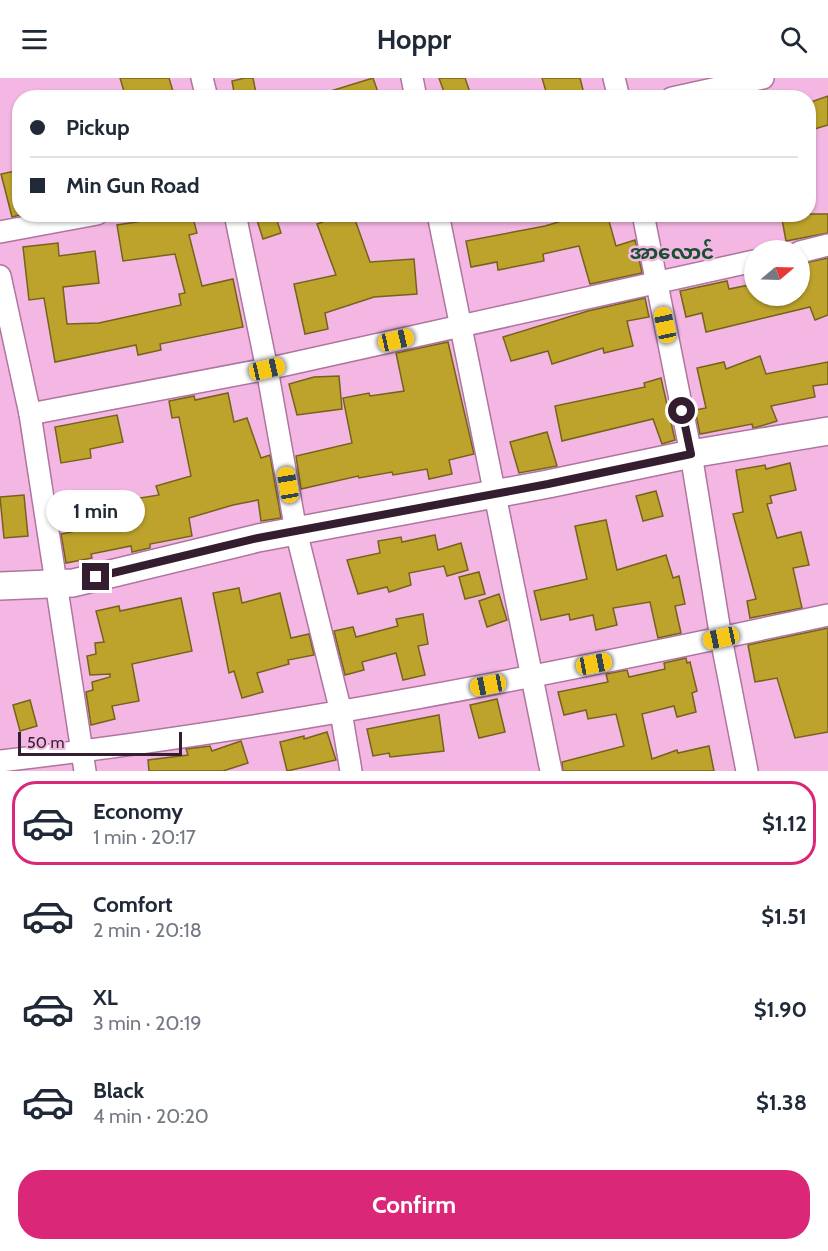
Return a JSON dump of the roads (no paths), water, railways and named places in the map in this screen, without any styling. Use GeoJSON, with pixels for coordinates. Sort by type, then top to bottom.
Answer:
{"type":"FeatureCollection","features":[{"type":"Feature","properties":{"kind":"street"},"geometry":{"type":"LineString","coordinates":[[708,90],[763,78]]}},
{"type":"Feature","properties":{"kind":"street"},"geometry":{"type":"LineString","coordinates":[[0,232],[54,222]]}},
{"type":"Feature","properties":{"kind":"street"},"geometry":{"type":"LineString","coordinates":[[237,222],[267,369],[296,531],[341,712],[351,771]]}},
{"type":"Feature","properties":{"kind":"street"},"geometry":{"type":"LineString","coordinates":[[440,222],[550,771]]}},
{"type":"Feature","properties":{"kind":"street"},"geometry":{"type":"LineString","coordinates":[[645,222],[691,454],[721,638],[747,771]]}},
{"type":"Feature","properties":{"kind":"street"},"geometry":{"type":"LineString","coordinates":[[810,250],[828,245]]}},
{"type":"Feature","properties":{"kind":"street"},"geometry":{"type":"LineString","coordinates":[[30,414],[267,369],[744,263]]}},
{"type":"Feature","properties":{"kind":"street"},"geometry":{"type":"LineString","coordinates":[[0,276],[30,414],[84,761]]}},
{"type":"Feature","properties":{"kind":"street"},"geometry":{"type":"LineString","coordinates":[[0,586],[74,583],[296,531],[493,495],[691,454],[828,431]]}},
{"type":"Feature","properties":{"kind":"street"},"geometry":{"type":"LineString","coordinates":[[0,761],[84,761],[530,677],[828,615]]}},
{"type":"Feature","properties":{"kind":"district","name":"အာလောင်"},"geometry":{"type":"Point","coordinates":[672,252]}}]}
